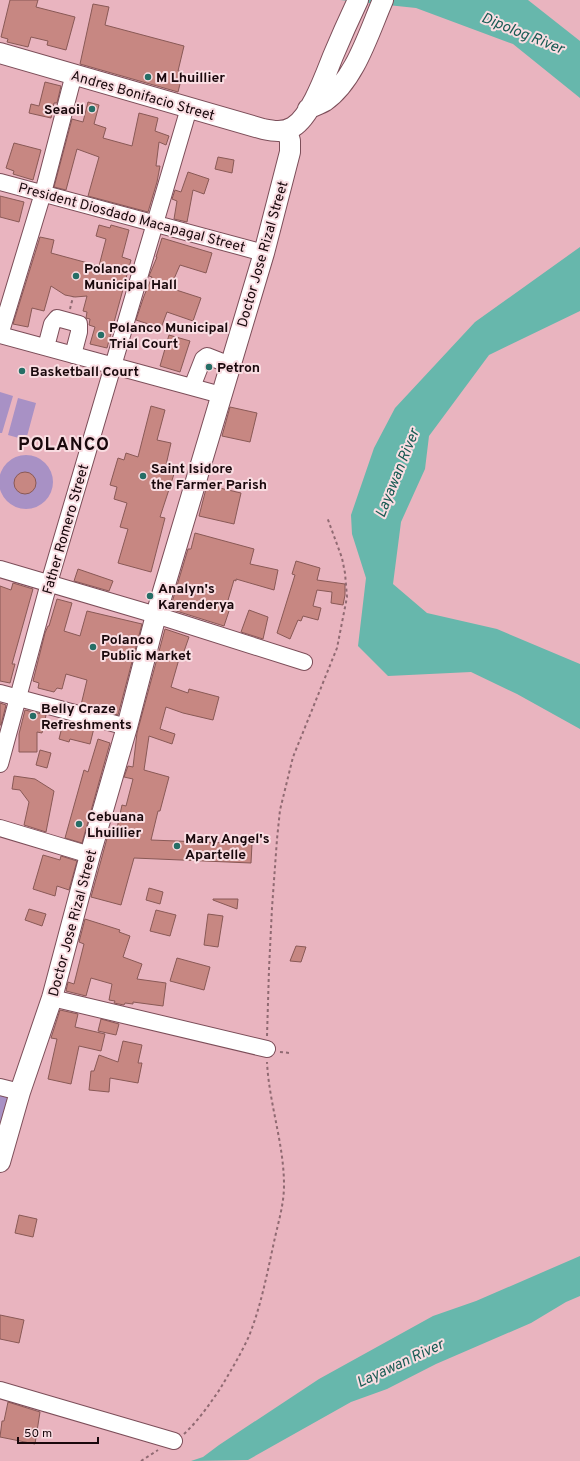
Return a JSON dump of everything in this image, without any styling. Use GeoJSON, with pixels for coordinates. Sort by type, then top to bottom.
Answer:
{"type":"FeatureCollection","features":[{"type":"Feature","properties":{"kind":"main road"},"geometry":{"type":"LineString","coordinates":[[287,130],[298,122],[308,109],[317,93],[358,0]]}},
{"type":"Feature","properties":{"kind":"main road"},"geometry":{"type":"LineString","coordinates":[[308,109],[324,102],[339,89],[354,65],[383,0]]}},
{"type":"Feature","properties":{"kind":"main road","name":"Andres Bonifacio Street"},"geometry":{"type":"LineString","coordinates":[[0,53],[263,129],[281,131],[287,130]]}},
{"type":"Feature","properties":{"kind":"main road","name":"Doctor Jose Rizal Street"},"geometry":{"type":"LineString","coordinates":[[2,1150],[52,998],[156,616],[264,253],[290,152],[290,141],[287,130]]}},
{"type":"Feature","properties":{"kind":"street"},"geometry":{"type":"LineString","coordinates":[[74,74],[43,193],[0,335],[221,395]]}},
{"type":"Feature","properties":{"kind":"street","name":"Father Romero Street"},"geometry":{"type":"LineString","coordinates":[[0,764],[49,583],[189,108]]}},
{"type":"Feature","properties":{"kind":"street","name":"President Diosdado Macapagal Street"},"geometry":{"type":"LineString","coordinates":[[0,182],[264,253]]}},
{"type":"Feature","properties":{"kind":"street"},"geometry":{"type":"LineString","coordinates":[[46,347],[52,324],[58,318],[79,324],[79,332],[73,354]]}},
{"type":"Feature","properties":{"kind":"street"},"geometry":{"type":"LineString","coordinates":[[192,387],[205,357],[207,356],[230,365]]}},
{"type":"Feature","properties":{"kind":"street"},"geometry":{"type":"LineString","coordinates":[[0,569],[304,662]]}},
{"type":"Feature","properties":{"kind":"street"},"geometry":{"type":"LineString","coordinates":[[0,693],[127,727]]}},
{"type":"Feature","properties":{"kind":"street"},"geometry":{"type":"LineString","coordinates":[[0,828],[90,856]]}},
{"type":"Feature","properties":{"kind":"street"},"geometry":{"type":"LineString","coordinates":[[52,998],[267,1049]]}},
{"type":"Feature","properties":{"kind":"street"},"geometry":{"type":"LineString","coordinates":[[0,1087],[20,1092]]}},
{"type":"Feature","properties":{"kind":"street"},"geometry":{"type":"LineString","coordinates":[[0,1390],[174,1441]]}},
{"type":"Feature","properties":{"kind":"path"},"geometry":{"type":"LineString","coordinates":[[141,1461],[185,1434],[210,1404],[232,1370],[248,1336],[257,1312],[266,1280],[283,1203],[284,1185],[280,1145],[267,1065],[269,969],[276,847],[280,810],[293,756],[337,648],[347,597],[342,558],[327,517]]}},
{"type":"Feature","properties":{"kind":"shaded area"},"geometry":{"type":"Polygon","coordinates":[[[0,392],[13,396],[2,433],[0,433],[0,392]]]}},
{"type":"Feature","properties":{"kind":"shaded area"},"geometry":{"type":"Polygon","coordinates":[[[18,398],[36,403],[26,440],[8,435],[18,398]]]}},
{"type":"Feature","properties":{"kind":"shaded area"},"geometry":{"type":"Polygon","coordinates":[[[21,455],[31,455],[41,459],[49,467],[53,477],[53,487],[49,497],[41,505],[31,509],[21,509],[11,505],[3,497],[-1,487],[-1,477],[3,467],[11,459],[21,455]]]}},
{"type":"Feature","properties":{"kind":"shaded area"},"geometry":{"type":"Polygon","coordinates":[[[0,1093],[10,1095],[0,1135],[0,1093]]]}},
{"type":"Feature","properties":{"kind":"water","name":"Dipolog River"},"geometry":{"type":"Polygon","coordinates":[[[340,0],[528,0],[580,41],[580,98],[513,44],[416,8],[340,0]]]}},
{"type":"Feature","properties":{"kind":"water","name":"Layawan River"},"geometry":{"type":"Polygon","coordinates":[[[580,247],[580,311],[489,355],[429,436],[425,469],[401,522],[393,584],[427,613],[497,629],[580,664],[580,729],[517,694],[471,672],[388,676],[358,646],[366,578],[352,534],[351,515],[374,448],[395,408],[475,322],[580,247]]]}},
{"type":"Feature","properties":{"kind":"water","name":"Layawan River"},"geometry":{"type":"Polygon","coordinates":[[[580,1256],[580,1296],[566,1302],[531,1323],[436,1364],[387,1389],[351,1402],[248,1460],[191,1461],[203,1457],[319,1379],[433,1316],[476,1301],[580,1256]]]}},
{"type":"Feature","properties":{"kind":"building"},"geometry":{"type":"Polygon","coordinates":[[[10,0],[38,0],[36,7],[75,17],[66,50],[47,45],[48,41],[31,37],[28,47],[7,42],[8,39],[1,37],[10,0]]]}},
{"type":"Feature","properties":{"kind":"building"},"geometry":{"type":"Polygon","coordinates":[[[93,4],[109,7],[105,25],[184,46],[178,71],[183,72],[178,92],[80,64],[93,4]]]}},
{"type":"Feature","properties":{"kind":"building"},"geometry":{"type":"Polygon","coordinates":[[[45,82],[61,86],[57,103],[54,103],[51,118],[29,113],[31,104],[39,106],[45,82]]]}},
{"type":"Feature","properties":{"kind":"building"},"geometry":{"type":"Polygon","coordinates":[[[88,102],[99,105],[94,124],[106,128],[103,138],[132,146],[139,113],[158,118],[155,131],[169,136],[166,145],[159,142],[156,166],[160,166],[148,212],[88,196],[99,157],[77,149],[66,190],[54,187],[72,119],[83,122],[88,102]]]}},
{"type":"Feature","properties":{"kind":"building"},"geometry":{"type":"Polygon","coordinates":[[[14,143],[41,150],[33,180],[13,174],[14,171],[6,168],[14,143]]]}},
{"type":"Feature","properties":{"kind":"building"},"geometry":{"type":"Polygon","coordinates":[[[218,157],[234,160],[232,173],[215,169],[218,157]]]}},
{"type":"Feature","properties":{"kind":"building"},"geometry":{"type":"Polygon","coordinates":[[[188,172],[209,179],[204,194],[193,190],[187,222],[174,219],[177,201],[172,199],[175,190],[181,192],[188,172]]]}},
{"type":"Feature","properties":{"kind":"building"},"geometry":{"type":"Polygon","coordinates":[[[0,196],[24,202],[19,222],[0,217],[0,196]]]}},
{"type":"Feature","properties":{"kind":"building"},"geometry":{"type":"Polygon","coordinates":[[[99,225],[110,228],[111,225],[129,230],[122,257],[131,260],[107,348],[90,344],[95,327],[89,325],[90,319],[86,318],[87,312],[83,311],[87,296],[75,297],[65,295],[51,286],[44,311],[32,308],[28,327],[13,324],[40,237],[54,240],[51,253],[99,266],[106,239],[96,236],[99,225]]]}},
{"type":"Feature","properties":{"kind":"building"},"geometry":{"type":"Polygon","coordinates":[[[162,238],[212,253],[206,273],[180,265],[170,288],[201,298],[193,321],[167,312],[161,328],[136,320],[152,277],[149,276],[157,257],[162,238]]]}},
{"type":"Feature","properties":{"kind":"building"},"geometry":{"type":"Polygon","coordinates":[[[169,335],[190,341],[180,372],[160,366],[169,335]]]}},
{"type":"Feature","properties":{"kind":"building"},"geometry":{"type":"Polygon","coordinates":[[[151,406],[165,410],[157,440],[171,443],[166,465],[176,468],[160,517],[165,518],[151,572],[118,563],[128,529],[120,527],[127,503],[114,499],[117,487],[110,485],[118,458],[124,460],[126,453],[138,457],[151,406]]]}},
{"type":"Feature","properties":{"kind":"building"},"geometry":{"type":"Polygon","coordinates":[[[230,407],[257,413],[250,442],[222,436],[230,407]]]}},
{"type":"Feature","properties":{"kind":"building"},"geometry":{"type":"Polygon","coordinates":[[[21,472],[29,472],[36,479],[36,487],[29,494],[21,494],[14,487],[14,479],[21,472]]]}},
{"type":"Feature","properties":{"kind":"building"},"geometry":{"type":"Polygon","coordinates":[[[207,485],[241,493],[234,524],[199,516],[207,485]]]}},
{"type":"Feature","properties":{"kind":"building"},"geometry":{"type":"Polygon","coordinates":[[[195,533],[254,549],[250,564],[278,570],[274,590],[236,579],[236,581],[234,580],[226,607],[230,608],[224,626],[170,609],[188,549],[191,549],[195,533]]]}},
{"type":"Feature","properties":{"kind":"building"},"geometry":{"type":"Polygon","coordinates":[[[296,561],[320,568],[317,580],[345,584],[345,595],[343,605],[331,603],[332,592],[317,590],[313,606],[321,608],[318,620],[303,616],[301,621],[298,620],[290,639],[277,633],[295,575],[292,574],[296,561]]]}},
{"type":"Feature","properties":{"kind":"building"},"geometry":{"type":"Polygon","coordinates":[[[78,569],[113,581],[109,591],[74,581],[78,569]]]}},
{"type":"Feature","properties":{"kind":"building"},"geometry":{"type":"Polygon","coordinates":[[[13,583],[33,589],[12,664],[15,664],[10,683],[0,681],[0,586],[11,590],[13,583]]]}},
{"type":"Feature","properties":{"kind":"building"},"geometry":{"type":"Polygon","coordinates":[[[57,599],[72,603],[64,631],[80,636],[87,611],[142,624],[118,715],[81,705],[87,680],[66,674],[62,689],[57,688],[54,692],[38,688],[39,683],[33,681],[45,633],[49,626],[57,599]]]}},
{"type":"Feature","properties":{"kind":"building"},"geometry":{"type":"Polygon","coordinates":[[[249,610],[268,617],[263,639],[241,632],[249,610]]]}},
{"type":"Feature","properties":{"kind":"building"},"geometry":{"type":"Polygon","coordinates":[[[165,629],[189,637],[181,660],[179,659],[171,687],[188,693],[189,689],[219,697],[213,720],[183,713],[166,707],[160,729],[175,734],[172,744],[149,736],[144,770],[169,777],[160,811],[158,811],[151,840],[252,844],[251,863],[134,858],[121,905],[91,897],[109,831],[116,833],[122,805],[126,806],[133,779],[124,777],[128,766],[133,767],[137,733],[165,629]]]}},
{"type":"Feature","properties":{"kind":"building"},"geometry":{"type":"Polygon","coordinates":[[[0,703],[6,705],[1,725],[0,725],[0,703]]]}},
{"type":"Feature","properties":{"kind":"building"},"geometry":{"type":"Polygon","coordinates":[[[25,710],[46,715],[42,733],[37,732],[37,752],[19,752],[19,734],[25,710]]]}},
{"type":"Feature","properties":{"kind":"building"},"geometry":{"type":"Polygon","coordinates":[[[63,723],[94,728],[90,744],[70,739],[69,742],[59,739],[63,723]]]}},
{"type":"Feature","properties":{"kind":"building"},"geometry":{"type":"Polygon","coordinates":[[[98,739],[110,743],[82,843],[65,838],[84,770],[88,772],[98,739]]]}},
{"type":"Feature","properties":{"kind":"building"},"geometry":{"type":"Polygon","coordinates":[[[40,750],[51,753],[47,768],[36,765],[40,750]]]}},
{"type":"Feature","properties":{"kind":"building"},"geometry":{"type":"Polygon","coordinates":[[[14,776],[35,779],[54,791],[46,832],[24,825],[29,802],[20,790],[12,789],[14,776]]]}},
{"type":"Feature","properties":{"kind":"building"},"geometry":{"type":"Polygon","coordinates":[[[43,855],[60,860],[61,856],[77,861],[69,890],[57,886],[55,896],[33,889],[43,855]]]}},
{"type":"Feature","properties":{"kind":"building"},"geometry":{"type":"Polygon","coordinates":[[[149,888],[163,892],[160,904],[146,900],[149,888]]]}},
{"type":"Feature","properties":{"kind":"building"},"geometry":{"type":"Polygon","coordinates":[[[238,899],[237,909],[213,900],[238,899]]]}},
{"type":"Feature","properties":{"kind":"building"},"geometry":{"type":"Polygon","coordinates":[[[29,909],[46,914],[42,926],[25,920],[29,909]]]}},
{"type":"Feature","properties":{"kind":"building"},"geometry":{"type":"Polygon","coordinates":[[[156,910],[176,915],[170,936],[150,931],[156,910]]]}},
{"type":"Feature","properties":{"kind":"building"},"geometry":{"type":"Polygon","coordinates":[[[208,914],[223,916],[218,947],[204,945],[208,914]]]}},
{"type":"Feature","properties":{"kind":"building"},"geometry":{"type":"Polygon","coordinates":[[[85,919],[120,930],[119,932],[130,936],[123,957],[142,964],[137,979],[166,983],[163,1006],[133,1002],[133,1004],[125,1003],[124,1005],[114,1003],[115,1001],[109,1000],[112,984],[91,978],[86,996],[66,991],[68,982],[74,984],[84,944],[79,942],[85,919]]]}},
{"type":"Feature","properties":{"kind":"building"},"geometry":{"type":"Polygon","coordinates":[[[296,946],[306,947],[301,962],[290,961],[296,946]]]}},
{"type":"Feature","properties":{"kind":"building"},"geometry":{"type":"Polygon","coordinates":[[[177,958],[210,967],[204,990],[170,981],[177,958]]]}},
{"type":"Feature","properties":{"kind":"building"},"geometry":{"type":"Polygon","coordinates":[[[60,1010],[78,1014],[75,1027],[105,1034],[101,1051],[79,1046],[71,1084],[48,1079],[57,1039],[51,1038],[60,1010]]]}},
{"type":"Feature","properties":{"kind":"building"},"geometry":{"type":"Polygon","coordinates":[[[101,1019],[119,1024],[116,1035],[98,1031],[101,1019]]]}},
{"type":"Feature","properties":{"kind":"building"},"geometry":{"type":"Polygon","coordinates":[[[123,1041],[142,1045],[138,1063],[142,1063],[138,1083],[110,1078],[109,1092],[89,1090],[91,1071],[94,1071],[99,1055],[118,1062],[123,1041]]]}},
{"type":"Feature","properties":{"kind":"building"},"geometry":{"type":"Polygon","coordinates":[[[19,1215],[37,1219],[33,1237],[15,1233],[19,1215]]]}},
{"type":"Feature","properties":{"kind":"building"},"geometry":{"type":"Polygon","coordinates":[[[0,1315],[24,1320],[19,1343],[0,1339],[0,1315]]]}},
{"type":"Feature","properties":{"kind":"building"},"geometry":{"type":"Polygon","coordinates":[[[8,1402],[40,1412],[35,1444],[0,1437],[2,1421],[4,1421],[8,1402]]]}},
{"type":"Feature","properties":{"kind":"place","name":"M Lhuillier"},"geometry":{"type":"Point","coordinates":[148,77]}},
{"type":"Feature","properties":{"kind":"place","name":"Seaoil"},"geometry":{"type":"Point","coordinates":[92,109]}},
{"type":"Feature","properties":{"kind":"place","name":"Polanco Municipal Hall"},"geometry":{"type":"Point","coordinates":[76,276]}},
{"type":"Feature","properties":{"kind":"place","name":"Polanco Municipal Trial Court"},"geometry":{"type":"Point","coordinates":[101,335]}},
{"type":"Feature","properties":{"kind":"place","name":"Petron"},"geometry":{"type":"Point","coordinates":[209,367]}},
{"type":"Feature","properties":{"kind":"place","name":"Basketball Court"},"geometry":{"type":"Point","coordinates":[22,371]}},
{"type":"Feature","properties":{"kind":"place","name":"Saint Isidore the Farmer Parish"},"geometry":{"type":"Point","coordinates":[143,476]}},
{"type":"Feature","properties":{"kind":"place","name":"Analyn's Karenderya"},"geometry":{"type":"Point","coordinates":[150,596]}},
{"type":"Feature","properties":{"kind":"place","name":"Polanco Public Market"},"geometry":{"type":"Point","coordinates":[93,647]}},
{"type":"Feature","properties":{"kind":"place","name":"Belly Craze Refreshments"},"geometry":{"type":"Point","coordinates":[33,716]}},
{"type":"Feature","properties":{"kind":"place","name":"Cebuana Lhuillier"},"geometry":{"type":"Point","coordinates":[79,824]}},
{"type":"Feature","properties":{"kind":"place","name":"Mary Angel's Apartelle"},"geometry":{"type":"Point","coordinates":[177,846]}},
{"type":"Feature","properties":{"kind":"district","name":"POLANCO"},"geometry":{"type":"Point","coordinates":[64,444]}}]}
